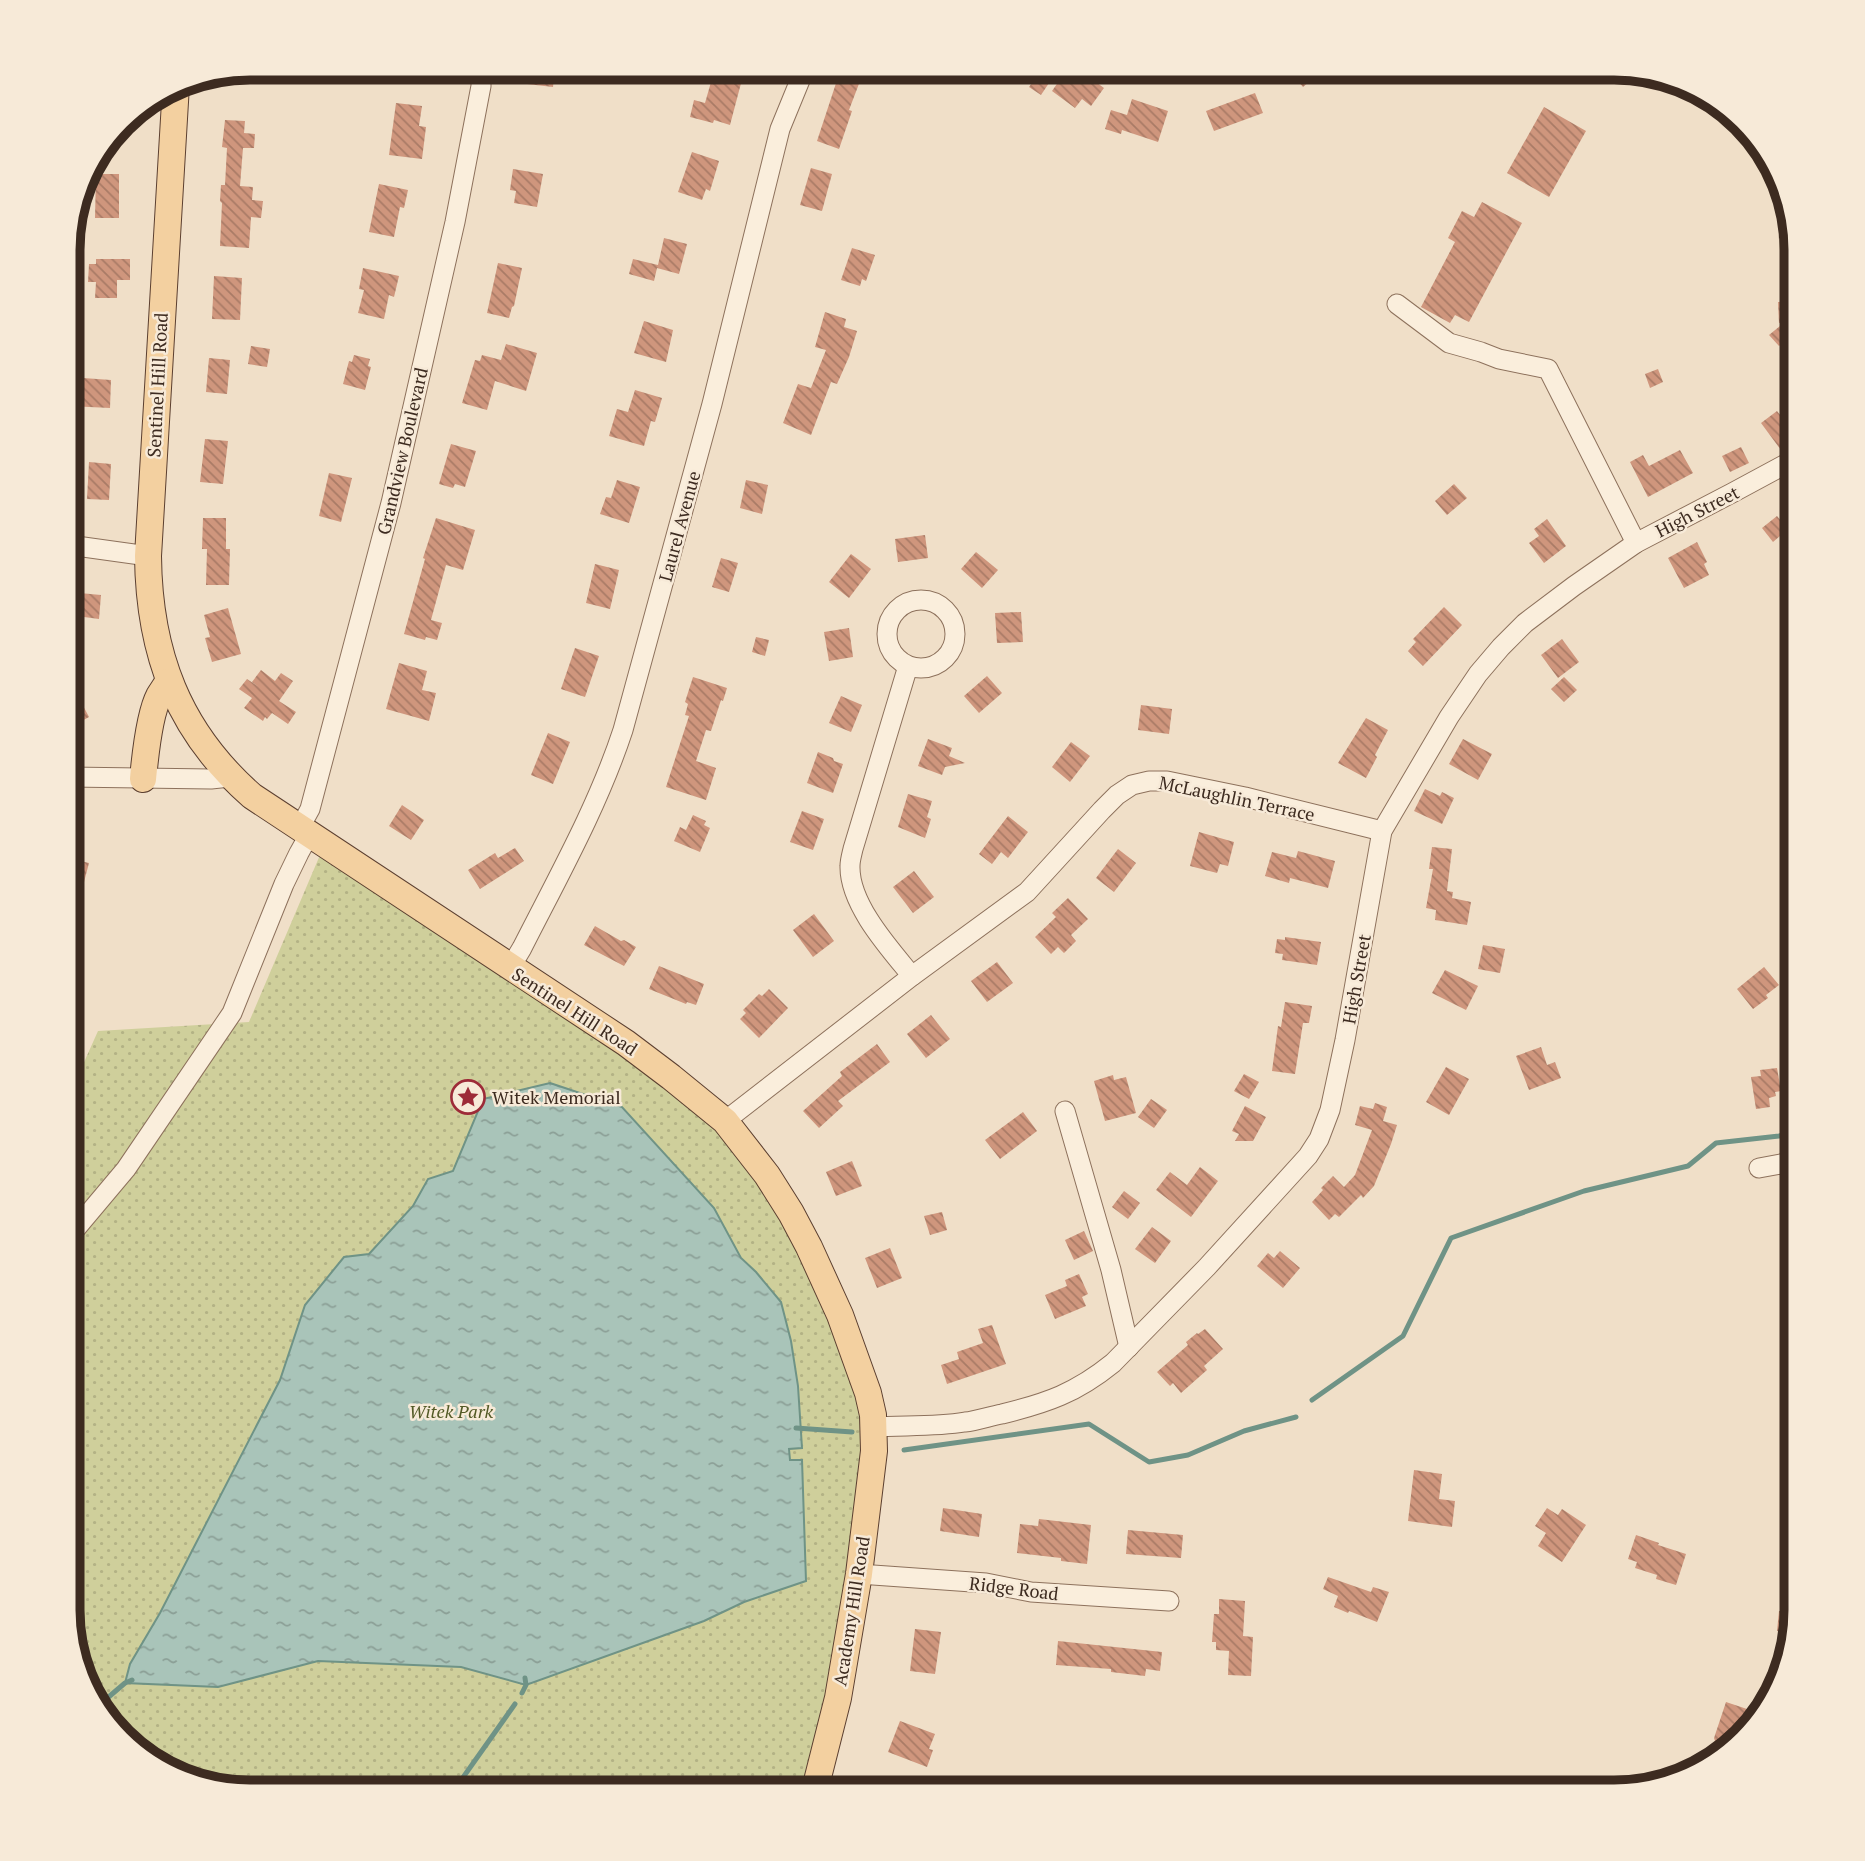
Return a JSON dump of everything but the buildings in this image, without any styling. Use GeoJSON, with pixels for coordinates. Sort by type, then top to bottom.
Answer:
{"type":"FeatureCollection","features":[{"type":"Feature","properties":{"kind":"main road","name":"Sentinel Hill Road"},"geometry":{"type":"LineString","coordinates":[[175,98],[148,556],[149,603],[153,629],[169,682],[195,731],[230,777],[251,796],[626,1044],[725,1121],[767,1175],[809,1247],[841,1315],[862,1371],[873,1427]]}},
{"type":"Feature","properties":{"kind":"main road"},"geometry":{"type":"LineString","coordinates":[[143,779],[153,714],[158,698],[169,682]]}},
{"type":"Feature","properties":{"kind":"main road","name":"Academy Hill Road"},"geometry":{"type":"LineString","coordinates":[[817,1780],[838,1698],[859,1574],[874,1451],[873,1427]]}},
{"type":"Feature","properties":{"kind":"street","name":"Grandview Boulevard"},"geometry":{"type":"LineString","coordinates":[[80,1223],[126,1169],[232,1013],[299,853],[391,503],[455,222],[481,81]]}},
{"type":"Feature","properties":{"kind":"street","name":"Laurel Avenue"},"geometry":{"type":"LineString","coordinates":[[510,968],[612,764],[712,404],[780,129],[800,81]]}},
{"type":"Feature","properties":{"kind":"street"},"geometry":{"type":"LineString","coordinates":[[1397,304],[1449,343],[1499,359],[1548,369],[1636,543]]}},
{"type":"Feature","properties":{"kind":"street","name":"High Street"},"geometry":{"type":"LineString","coordinates":[[873,1427],[965,1422],[1054,1399],[1076,1389],[1097,1376],[1129,1347],[1207,1267],[1308,1156],[1319,1139],[1330,1110],[1345,1040],[1382,831],[1449,717],[1478,674],[1501,647],[1548,604],[1636,543],[1784,465]]}},
{"type":"Feature","properties":{"kind":"street"},"geometry":{"type":"LineString","coordinates":[[81,547],[148,556]]}},
{"type":"Feature","properties":{"kind":"street"},"geometry":{"type":"LineString","coordinates":[[908,666],[850,866],[855,893],[864,912],[912,976]]}},
{"type":"Feature","properties":{"kind":"street"},"geometry":{"type":"LineString","coordinates":[[81,778],[230,777]]}},
{"type":"Feature","properties":{"kind":"street","name":"McLaughlin Terrace"},"geometry":{"type":"LineString","coordinates":[[725,1121],[912,976],[1027,892],[1102,810],[1132,785],[1167,781],[1382,831]]}},
{"type":"Feature","properties":{"kind":"street"},"geometry":{"type":"LineString","coordinates":[[1065,1111],[1111,1269],[1129,1347]]}},
{"type":"Feature","properties":{"kind":"street"},"geometry":{"type":"LineString","coordinates":[[1759,1168],[1784,1163]]}},
{"type":"Feature","properties":{"kind":"street","name":"Ridge Road"},"geometry":{"type":"LineString","coordinates":[[859,1574],[986,1583],[1031,1592],[1169,1601]]}},
{"type":"Feature","properties":{"kind":"green space","name":"Witek Park"},"geometry":{"type":"Polygon","coordinates":[[[320,855],[636,1056],[720,1129],[764,1188],[805,1261],[856,1393],[861,1416],[862,1468],[846,1579],[826,1695],[803,1780],[228,1779],[185,1768],[156,1752],[138,1738],[116,1714],[93,1676],[86,1654],[80,1610],[80,1070],[98,1031],[249,1022],[320,855]]]}},
{"type":"Feature","properties":{"kind":"water"},"geometry":{"type":"Polygon","coordinates":[[[550,1083],[622,1107],[714,1208],[741,1258],[781,1302],[798,1386],[802,1448],[789,1449],[790,1460],[802,1460],[806,1581],[526,1685],[461,1667],[318,1661],[218,1687],[125,1683],[130,1664],[160,1613],[280,1380],[305,1305],[344,1257],[369,1254],[413,1206],[428,1179],[453,1171],[483,1099],[550,1083]]]}},
{"type":"Feature","properties":{"kind":"waterway"},"geometry":{"type":"LineString","coordinates":[[1312,1400],[1403,1336],[1451,1238],[1584,1191],[1688,1166],[1716,1143],[1784,1135]]}},
{"type":"Feature","properties":{"kind":"waterway"},"geometry":{"type":"LineString","coordinates":[[904,1450],[1089,1424],[1149,1462],[1188,1455],[1244,1431],[1296,1417]]}},
{"type":"Feature","properties":{"kind":"waterway"},"geometry":{"type":"LineString","coordinates":[[796,1428],[852,1432]]}},
{"type":"Feature","properties":{"kind":"waterway"},"geometry":{"type":"LineString","coordinates":[[522,1693],[526,1685],[525,1678]]}},
{"type":"Feature","properties":{"kind":"waterway"},"geometry":{"type":"LineString","coordinates":[[106,1699],[132,1680]]}},
{"type":"Feature","properties":{"kind":"waterway"},"geometry":{"type":"LineString","coordinates":[[461,1780],[515,1704]]}},
{"type":"Feature","properties":{"kind":"place","name":"Witek Memorial"},"geometry":{"type":"Point","coordinates":[468,1097]}}]}
